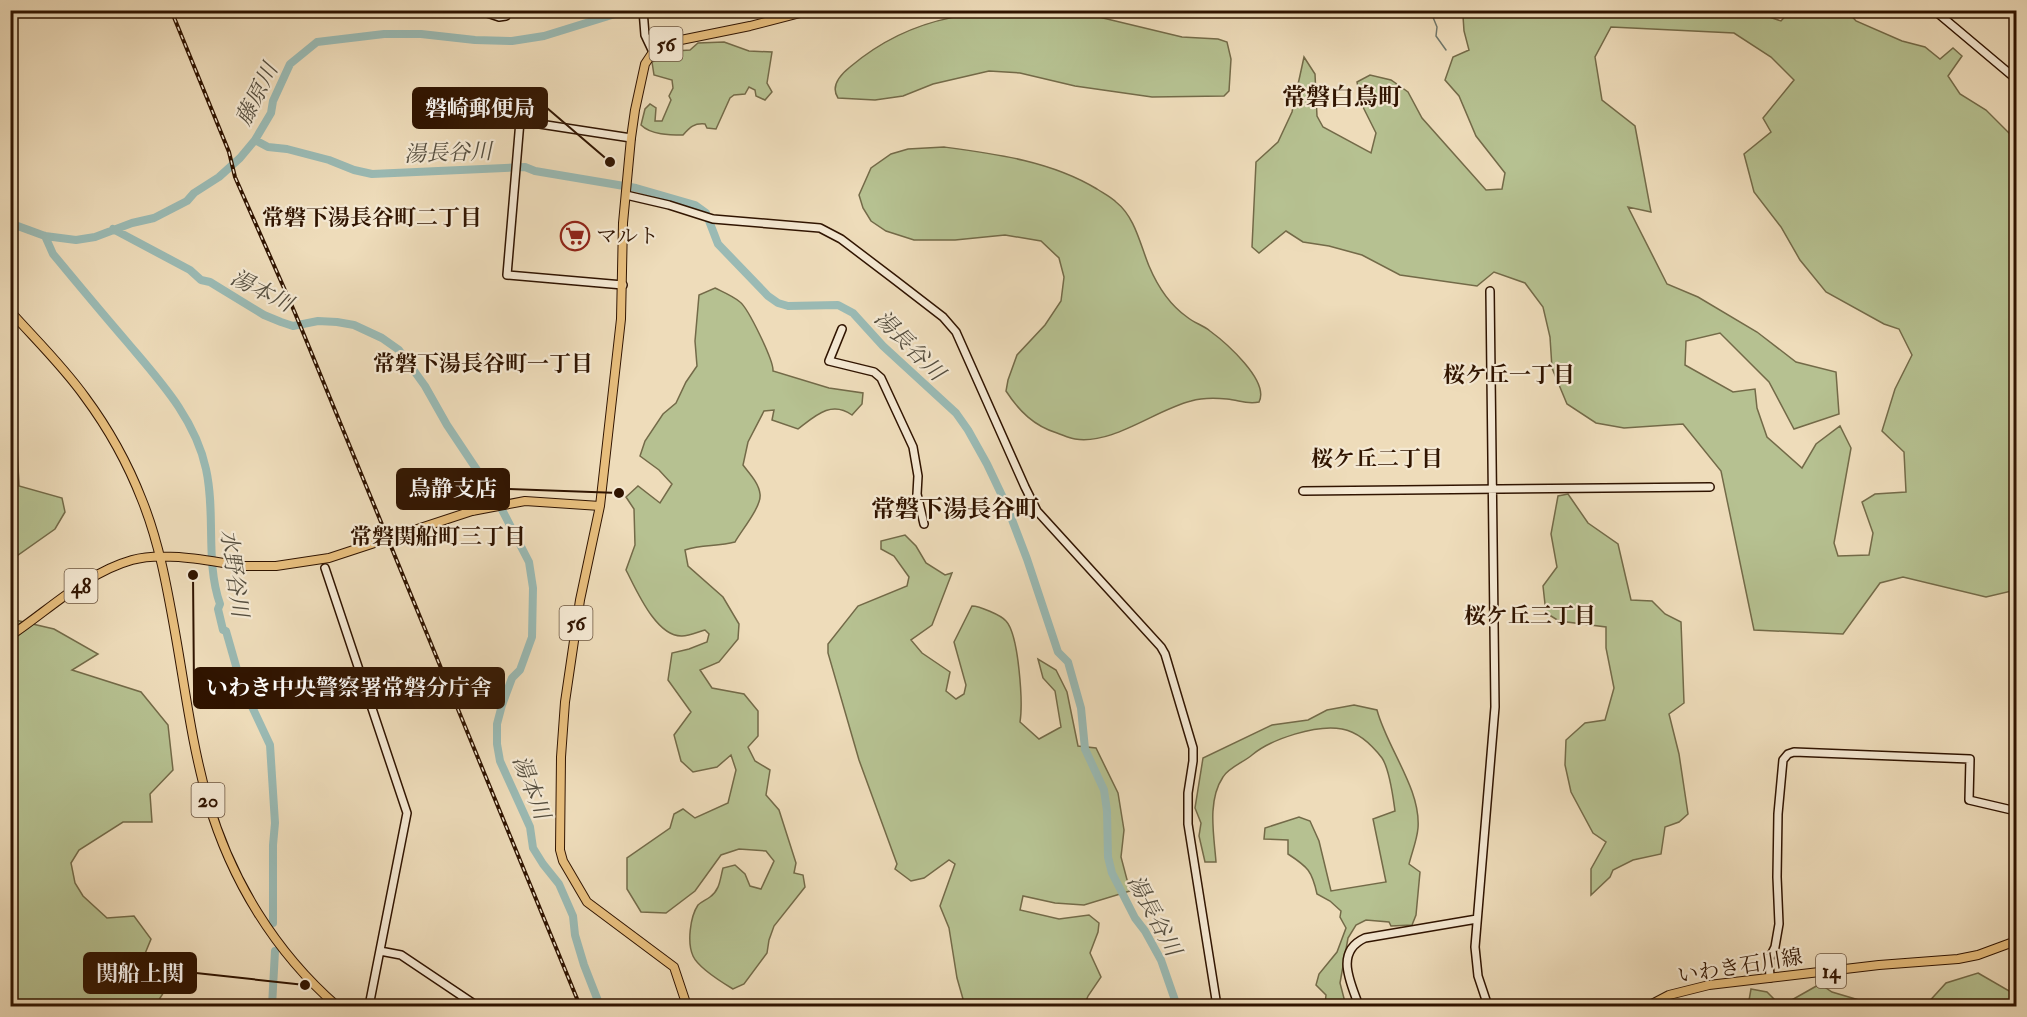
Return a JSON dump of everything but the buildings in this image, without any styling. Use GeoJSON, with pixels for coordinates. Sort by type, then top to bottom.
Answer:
{"type":"FeatureCollection","features":[{"type":"Feature","properties":{"kind":"main road","name":"56"},"geometry":{"type":"LineString","coordinates":[[687,1006],[674,967],[587,902],[563,861],[560,850],[565,702],[580,600],[600,506],[614,389],[622,285],[623,223],[634,110],[645,64],[653,52],[671,42],[767,23],[812,10]]}},
{"type":"Feature","properties":{"kind":"main road","name":"20"},"geometry":{"type":"LineString","coordinates":[[10,311],[83,394],[104,423],[142,499],[161,557],[203,780],[219,834],[238,879],[265,925],[309,980],[337,1006]]}},
{"type":"Feature","properties":{"kind":"main road","name":"48"},"geometry":{"type":"LineString","coordinates":[[10,636],[58,600],[103,572],[132,560],[161,557],[242,566],[276,566],[329,558],[472,511],[506,504],[544,501],[600,506]]}},
{"type":"Feature","properties":{"kind":"main road","name":"いわき石川線"},"geometry":{"type":"LineString","coordinates":[[1648,1006],[1669,995],[1689,989],[1958,958],[1978,955],[2016,941]]}},
{"type":"Feature","properties":{"kind":"street"},"geometry":{"type":"LineString","coordinates":[[478,10],[499,17],[506,16]]}},
{"type":"Feature","properties":{"kind":"street"},"geometry":{"type":"LineString","coordinates":[[643,10],[642,21],[645,35],[653,52]]}},
{"type":"Feature","properties":{"kind":"street"},"geometry":{"type":"LineString","coordinates":[[1935,10],[2016,79]]}},
{"type":"Feature","properties":{"kind":"street"},"geometry":{"type":"LineString","coordinates":[[622,285],[507,275],[520,121],[631,138]]}},
{"type":"Feature","properties":{"kind":"street"},"geometry":{"type":"LineString","coordinates":[[627,189],[704,218],[806,225],[824,230],[841,239],[949,323],[961,340],[1027,493],[1037,511],[1161,647],[1167,661],[1192,740],[1193,761],[1188,793],[1188,824],[1217,1006]]}},
{"type":"Feature","properties":{"kind":"street"},"geometry":{"type":"LineString","coordinates":[[1488,1006],[1475,961],[1495,707],[1490,291]]}},
{"type":"Feature","properties":{"kind":"street"},"geometry":{"type":"LineString","coordinates":[[842,329],[829,361],[874,372],[881,378],[913,447],[918,476],[917,494],[924,524]]}},
{"type":"Feature","properties":{"kind":"street"},"geometry":{"type":"LineString","coordinates":[[1303,491],[1710,487]]}},
{"type":"Feature","properties":{"kind":"street"},"geometry":{"type":"LineString","coordinates":[[325,568],[407,813],[369,1006]]}},
{"type":"Feature","properties":{"kind":"street"},"geometry":{"type":"LineString","coordinates":[[1770,978],[1769,959],[1775,947],[1779,924],[1777,877],[1780,787],[1783,760],[1788,754],[1794,752],[1970,759],[1969,800],[2016,811]]}},
{"type":"Feature","properties":{"kind":"street"},"geometry":{"type":"LineString","coordinates":[[1359,1006],[1347,970],[1350,951],[1358,942],[1365,938],[1477,919]]}},
{"type":"Feature","properties":{"kind":"street"},"geometry":{"type":"LineString","coordinates":[[380,951],[401,955],[477,1006]]}},
{"type":"Feature","properties":{"kind":"green space"},"geometry":{"type":"Polygon","coordinates":[[[1006,11],[1078,12],[1182,37],[1218,39],[1227,42],[1231,59],[1229,91],[1224,96],[1152,97],[1075,86],[1020,73],[989,71],[933,84],[903,96],[875,100],[838,98],[836,94],[837,81],[850,67],[875,48],[900,34],[925,24],[951,18],[1006,11]]]}},
{"type":"Feature","properties":{"kind":"green space"},"geometry":{"type":"Polygon","coordinates":[[[1470,11],[1752,11],[1781,21],[1790,11],[1847,11],[1856,21],[1902,41],[1925,47],[1940,59],[1953,48],[1962,56],[1948,76],[1960,94],[1986,110],[2016,140],[2016,590],[1986,597],[1903,577],[1880,583],[1843,634],[1754,630],[1721,471],[1683,424],[1624,428],[1596,423],[1567,404],[1552,368],[1550,337],[1543,307],[1525,283],[1494,272],[1477,286],[1400,275],[1362,255],[1303,242],[1286,231],[1259,253],[1252,247],[1256,162],[1278,142],[1292,112],[1304,57],[1315,74],[1317,116],[1323,127],[1371,153],[1376,133],[1361,103],[1357,82],[1370,75],[1391,80],[1408,92],[1422,118],[1486,190],[1502,189],[1505,173],[1476,136],[1459,96],[1445,80],[1453,57],[1469,50],[1463,16],[1470,11]],[[1611,27],[1595,57],[1602,100],[1635,126],[1651,212],[1628,207],[1667,284],[1698,297],[1757,332],[1796,362],[1836,372],[1839,414],[1794,429],[1769,382],[1720,333],[1686,341],[1685,365],[1733,392],[1755,389],[1757,408],[1767,437],[1802,468],[1816,444],[1840,426],[1851,448],[1834,543],[1838,556],[1869,555],[1873,533],[1862,502],[1875,494],[1906,492],[1904,452],[1882,431],[1895,389],[1912,355],[1899,329],[1884,324],[1826,292],[1800,260],[1781,227],[1754,192],[1744,154],[1771,132],[1763,118],[1794,80],[1771,57],[1734,33],[1611,27]]]}},
{"type":"Feature","properties":{"kind":"green space"},"geometry":{"type":"Polygon","coordinates":[[[724,42],[749,51],[772,52],[767,83],[772,92],[765,100],[756,96],[755,90],[749,87],[745,94],[734,95],[730,98],[716,129],[707,128],[705,124],[698,124],[683,135],[672,135],[655,133],[641,125],[645,109],[650,104],[656,108],[655,121],[662,121],[671,100],[669,96],[673,88],[672,80],[654,75],[652,62],[675,51],[690,50],[698,43],[724,42]]]}},
{"type":"Feature","properties":{"kind":"green space"},"geometry":{"type":"Polygon","coordinates":[[[944,147],[1003,156],[1042,165],[1079,179],[1114,200],[1128,215],[1152,273],[1165,294],[1175,307],[1217,336],[1244,363],[1258,384],[1261,393],[1259,402],[1247,403],[1219,398],[1195,400],[1177,405],[1119,432],[1089,439],[1075,439],[1049,430],[1028,417],[1006,391],[1008,380],[1017,355],[1045,325],[1061,301],[1064,277],[1059,258],[1041,241],[1005,235],[955,240],[914,240],[886,231],[871,221],[863,208],[859,195],[871,168],[891,154],[908,149],[944,147]]]}},
{"type":"Feature","properties":{"kind":"green space"},"geometry":{"type":"Polygon","coordinates":[[[715,288],[744,306],[765,346],[773,371],[829,388],[863,393],[862,404],[852,415],[837,409],[830,409],[817,415],[798,429],[772,420],[774,410],[764,411],[748,442],[743,465],[758,486],[760,499],[755,512],[735,542],[685,550],[688,566],[723,597],[739,624],[738,639],[719,662],[700,670],[712,688],[744,694],[758,711],[758,736],[748,747],[755,761],[770,770],[766,795],[779,810],[796,863],[794,873],[803,875],[805,887],[774,926],[767,953],[744,984],[733,989],[705,970],[693,956],[690,944],[691,923],[698,905],[716,891],[723,868],[735,865],[745,874],[750,886],[761,889],[774,861],[766,851],[739,849],[721,855],[695,891],[666,913],[641,912],[627,889],[627,858],[670,828],[674,814],[683,809],[695,818],[728,803],[736,770],[731,755],[717,767],[693,772],[681,761],[674,735],[691,712],[668,680],[672,653],[707,642],[709,634],[705,630],[682,636],[664,629],[655,621],[626,570],[635,545],[634,509],[626,497],[638,486],[660,503],[672,484],[659,470],[640,456],[645,441],[663,414],[676,403],[697,366],[695,341],[699,295],[715,288]]]}},
{"type":"Feature","properties":{"kind":"green space"},"geometry":{"type":"Polygon","coordinates":[[[11,414],[16,426],[19,486],[62,498],[65,512],[55,529],[11,560],[11,414]]]}},
{"type":"Feature","properties":{"kind":"green space"},"geometry":{"type":"Polygon","coordinates":[[[1568,494],[1588,523],[1618,544],[1631,600],[1652,601],[1665,614],[1681,622],[1684,703],[1669,714],[1679,754],[1688,814],[1679,822],[1665,827],[1661,854],[1633,860],[1613,870],[1610,877],[1591,895],[1591,869],[1606,842],[1593,833],[1571,792],[1565,765],[1566,740],[1585,723],[1605,720],[1614,688],[1606,648],[1606,627],[1559,621],[1546,613],[1543,586],[1557,567],[1551,534],[1558,496],[1568,494]]]}},
{"type":"Feature","properties":{"kind":"green space"},"geometry":{"type":"Polygon","coordinates":[[[905,535],[916,546],[926,563],[945,575],[952,573],[932,625],[911,640],[922,653],[950,672],[946,691],[956,699],[964,694],[966,685],[954,642],[972,606],[1000,616],[1010,629],[1017,654],[1021,700],[1020,722],[1039,739],[1061,727],[1055,691],[1043,678],[1038,659],[1056,670],[1067,692],[1078,746],[1096,748],[1118,793],[1124,830],[1121,857],[1130,891],[1084,905],[1055,903],[1023,896],[1020,910],[1059,919],[1089,915],[1099,923],[1090,953],[1101,977],[1084,1006],[965,1006],[957,978],[949,928],[940,906],[955,864],[949,860],[924,878],[911,881],[895,869],[897,864],[859,760],[828,653],[828,644],[858,606],[907,586],[909,577],[894,556],[881,549],[881,541],[905,535]]]}},
{"type":"Feature","properties":{"kind":"green space"},"geometry":{"type":"Polygon","coordinates":[[[11,619],[54,629],[98,654],[72,670],[141,692],[168,725],[173,770],[150,794],[152,822],[123,822],[79,850],[71,863],[75,883],[83,896],[107,918],[134,916],[151,939],[142,961],[183,962],[155,1006],[11,1006],[11,619]]]}},
{"type":"Feature","properties":{"kind":"green space"},"geometry":{"type":"Polygon","coordinates":[[[1354,705],[1377,710],[1414,798],[1418,813],[1418,828],[1409,864],[1420,872],[1416,915],[1412,925],[1391,926],[1389,922],[1366,920],[1356,925],[1348,938],[1340,983],[1346,1006],[1321,1006],[1325,1004],[1326,995],[1316,985],[1319,974],[1337,952],[1346,928],[1340,917],[1341,911],[1330,901],[1317,894],[1308,870],[1288,854],[1288,840],[1264,839],[1265,828],[1299,817],[1310,821],[1319,841],[1331,891],[1386,882],[1373,819],[1395,811],[1389,776],[1382,758],[1359,736],[1342,729],[1332,728],[1295,734],[1260,749],[1229,771],[1218,786],[1213,807],[1216,862],[1205,862],[1199,836],[1201,823],[1195,808],[1203,758],[1272,725],[1308,720],[1327,710],[1354,705]]]}},
{"type":"Feature","properties":{"kind":"green space"},"geometry":{"type":"Polygon","coordinates":[[[1978,973],[2011,992],[2016,1006],[1925,1006],[1946,983],[1978,973]]]}},
{"type":"Feature","properties":{"kind":"green space"},"geometry":{"type":"Polygon","coordinates":[[[1820,984],[1832,992],[1874,1006],[1781,1006],[1820,984]]]}},
{"type":"Feature","properties":{"kind":"green space"},"geometry":{"type":"Polygon","coordinates":[[[1751,989],[1767,992],[1781,1006],[1748,1006],[1751,989]]]}},
{"type":"Feature","properties":{"kind":"waterway","name":"藤原川"},"geometry":{"type":"LineString","coordinates":[[10,220],[15,225],[45,236],[76,240],[95,237],[132,223],[154,218],[187,201],[194,193],[219,177],[240,158],[255,140],[271,113],[273,101],[290,64],[317,42],[384,34],[421,34],[475,40],[512,41],[544,36],[628,10]]}},
{"type":"Feature","properties":{"kind":"waterway"},"geometry":{"type":"LineString","coordinates":[[1430,10],[1437,27],[1436,36],[1446,50]]}},
{"type":"Feature","properties":{"kind":"waterway","name":"湯長谷川"},"geometry":{"type":"LineString","coordinates":[[255,140],[268,147],[287,149],[372,174],[525,167],[535,171],[636,188],[695,205],[706,213],[718,244],[768,296],[778,303],[788,306],[838,305],[853,313],[883,346],[956,413],[987,464],[1006,504],[1058,652],[1068,662],[1081,708],[1085,749],[1104,790],[1108,857],[1112,873],[1135,918],[1161,960],[1177,1006]]}},
{"type":"Feature","properties":{"kind":"waterway","name":"湯本川"},"geometry":{"type":"LineString","coordinates":[[113,229],[190,270],[201,280],[210,282],[264,315],[281,322],[293,326],[318,321],[337,322],[354,325],[382,338],[399,350],[425,386],[447,425],[497,500],[529,562],[533,588],[532,637],[520,670],[512,678],[497,724],[500,761],[530,827],[533,848],[559,884],[573,916],[575,935],[600,1006]]}},
{"type":"Feature","properties":{"kind":"waterway","name":"水野谷川"},"geometry":{"type":"LineString","coordinates":[[45,236],[53,254],[151,371],[185,416],[201,450],[209,486],[213,571],[220,604],[218,609],[244,694],[270,745],[275,823],[273,923]]}},
{"type":"Feature","properties":{"kind":"waterway","name":"水野谷川"},"geometry":{"type":"LineString","coordinates":[[272,1006],[275,951]]}},
{"type":"Feature","properties":{"kind":"railway"},"geometry":{"type":"LineString","coordinates":[[171,10],[229,152],[235,177],[295,313],[580,1006]]}},
{"type":"Feature","properties":{"kind":"place","name":"磐崎郵便局"},"geometry":{"type":"Point","coordinates":[610,162]}},
{"type":"Feature","properties":{"kind":"place","name":"マルト"},"geometry":{"type":"Point","coordinates":[575,236]}},
{"type":"Feature","properties":{"kind":"place","name":"鳥静支店"},"geometry":{"type":"Point","coordinates":[619,493]}},
{"type":"Feature","properties":{"kind":"place","name":"いわき中央警察署常磐分庁舎"},"geometry":{"type":"Point","coordinates":[193,575]}},
{"type":"Feature","properties":{"kind":"place","name":"関船上関"},"geometry":{"type":"Point","coordinates":[305,985]}},
{"type":"Feature","properties":{"kind":"district","name":"常磐白鳥町"},"geometry":{"type":"Point","coordinates":[1342,97]}},
{"type":"Feature","properties":{"kind":"district","name":"常磐下湯長谷町二丁目"},"geometry":{"type":"Point","coordinates":[372,217]}},
{"type":"Feature","properties":{"kind":"district","name":"常磐下湯長谷町一丁目"},"geometry":{"type":"Point","coordinates":[483,363]}},
{"type":"Feature","properties":{"kind":"district","name":"桜ケ丘一丁目"},"geometry":{"type":"Point","coordinates":[1509,374]}},
{"type":"Feature","properties":{"kind":"district","name":"桜ケ丘二丁目"},"geometry":{"type":"Point","coordinates":[1377,458]}},
{"type":"Feature","properties":{"kind":"district","name":"常磐下湯長谷町"},"geometry":{"type":"Point","coordinates":[955,509]}},
{"type":"Feature","properties":{"kind":"district","name":"常磐関船町三丁目"},"geometry":{"type":"Point","coordinates":[438,536]}},
{"type":"Feature","properties":{"kind":"district","name":"桜ケ丘三丁目"},"geometry":{"type":"Point","coordinates":[1530,615]}}]}
